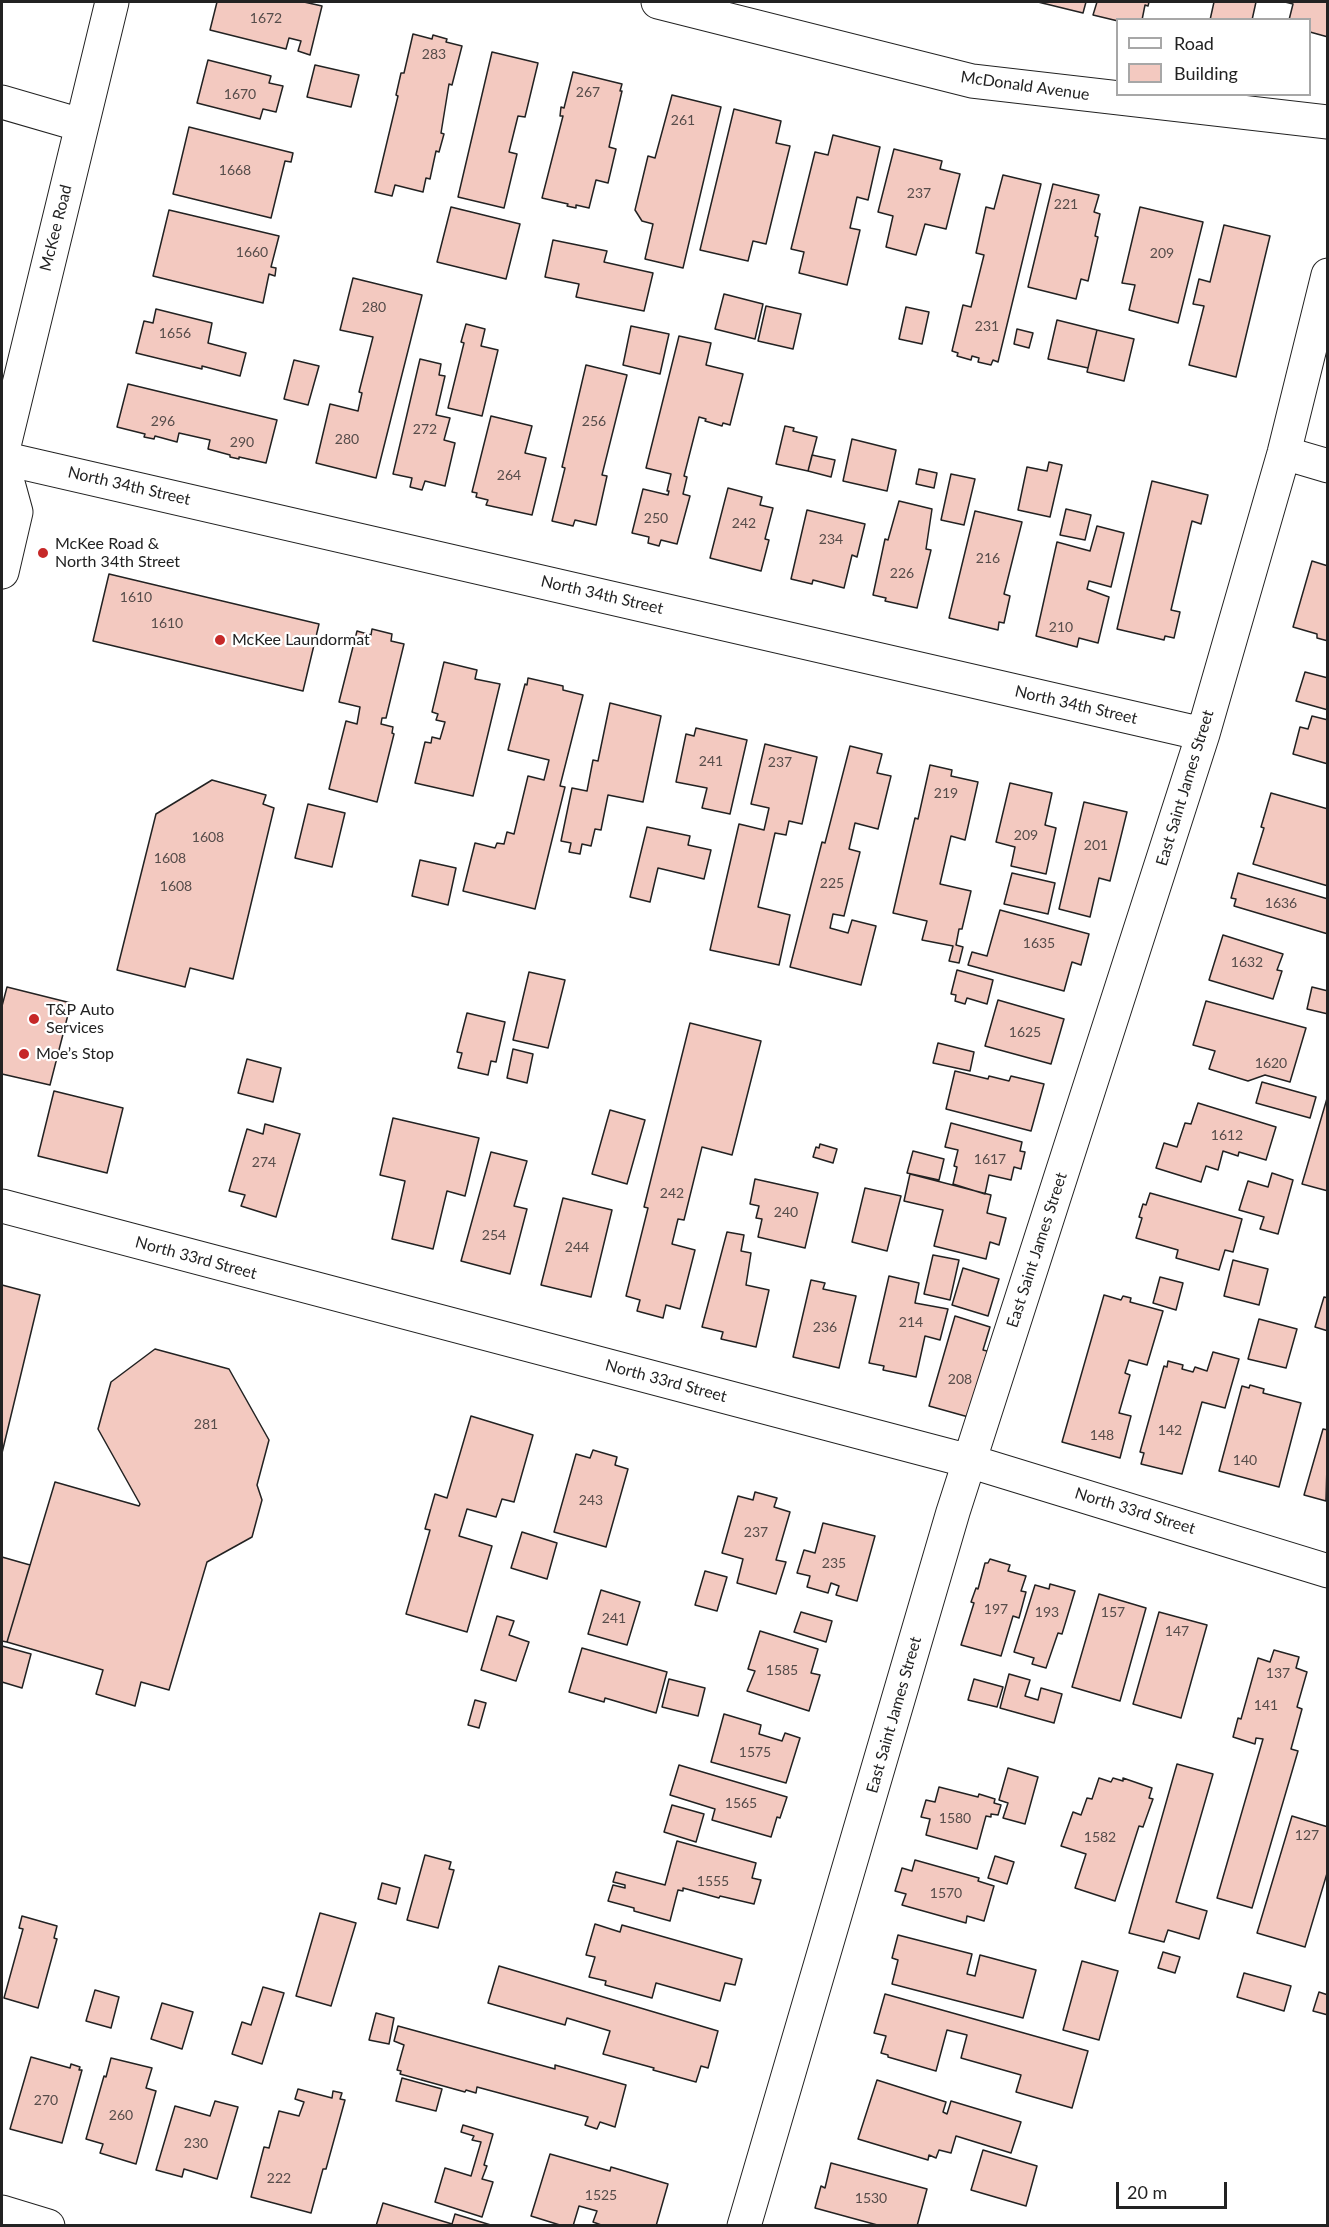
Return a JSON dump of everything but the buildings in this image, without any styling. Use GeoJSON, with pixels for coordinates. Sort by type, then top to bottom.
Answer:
{"type":"FeatureCollection","features":[{"type":"Feature","properties":{"kind":"street","name":"McKee Road"},"geometry":{"type":"LineString","coordinates":[[2,572],[16,512],[2,457],[112,2]]}},
{"type":"Feature","properties":{"kind":"street","name":"McDonald Avenue"},"geometry":{"type":"LineString","coordinates":[[658,2],[972,81],[1328,122]]}},
{"type":"Feature","properties":{"kind":"street"},"geometry":{"type":"LineString","coordinates":[[2,102],[81,125]]}},
{"type":"Feature","properties":{"kind":"street","name":"East Saint James Street"},"geometry":{"type":"LineString","coordinates":[[744,2226],[969,1461],[1203,734],[1284,453],[1328,275]]}},
{"type":"Feature","properties":{"kind":"street"},"geometry":{"type":"LineString","coordinates":[[1284,453],[1328,466]]}},
{"type":"Feature","properties":{"kind":"street","name":"North 34th Street"},"geometry":{"type":"LineString","coordinates":[[2,457],[1203,734]]}},
{"type":"Feature","properties":{"kind":"street","name":"North 33rd Street"},"geometry":{"type":"LineString","coordinates":[[2,1206],[969,1461],[1328,1571]]}},
{"type":"Feature","properties":{"kind":"street"},"geometry":{"type":"LineString","coordinates":[[2,2212],[48,2226]]}},
{"type":"Feature","properties":{"kind":"place","name":"McKee Road & North 34th Street"},"geometry":{"type":"Point","coordinates":[43,553]}},
{"type":"Feature","properties":{"kind":"place","name":"McKee Laundormat"},"geometry":{"type":"Point","coordinates":[220,640]}},
{"type":"Feature","properties":{"kind":"place","name":"T&P Auto Services"},"geometry":{"type":"Point","coordinates":[34,1019]}},
{"type":"Feature","properties":{"kind":"place","name":"Moe’s Stop"},"geometry":{"type":"Point","coordinates":[24,1054]}}]}
